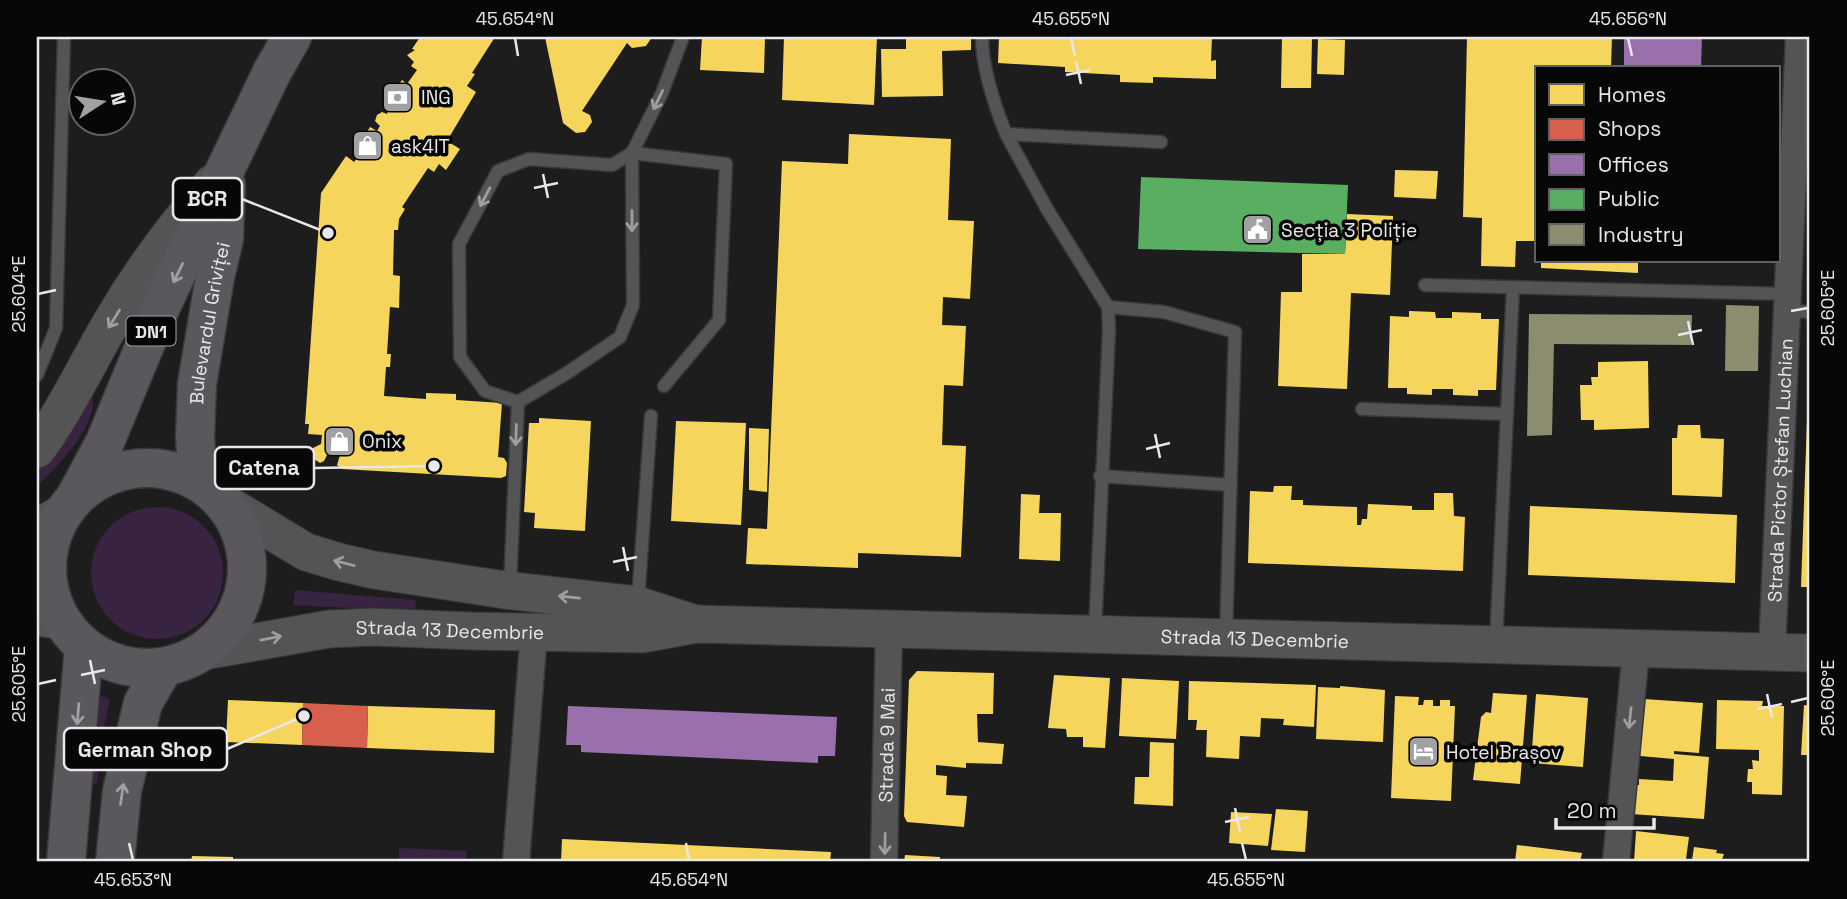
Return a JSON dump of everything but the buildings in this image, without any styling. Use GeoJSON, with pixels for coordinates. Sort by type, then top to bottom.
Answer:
{"type":"FeatureCollection","features":[{"type":"Feature","properties":{"kind":"main road","name":"Bulevardul Griviței"},"geometry":{"type":"LineString","coordinates":[[59,512],[105,442],[159,311],[272,72],[292,37]]}},
{"type":"Feature","properties":{"kind":"main road","name":"Bulevardul Griviței"},"geometry":{"type":"LineString","coordinates":[[211,491],[195,437],[197,384],[224,239],[227,166]]}},
{"type":"Feature","properties":{"kind":"main road"},"geometry":{"type":"LineString","coordinates":[[37,449],[60,417],[113,320],[169,235],[227,166]]}},
{"type":"Feature","properties":{"kind":"main road"},"geometry":{"type":"LineString","coordinates":[[59,512],[103,477],[135,468],[168,469],[211,491]]}},
{"type":"Feature","properties":{"kind":"main road","name":"Strada 13 Decembrie"},"geometry":{"type":"LineString","coordinates":[[211,491],[306,552],[339,562],[374,570],[510,590],[637,605],[697,624]]}},
{"type":"Feature","properties":{"kind":"main road","name":"DN1"},"geometry":{"type":"LineString","coordinates":[[61,628],[108,660],[135,668],[164,667],[185,662],[204,651],[228,628],[244,597],[248,564],[241,531],[211,491]]}},
{"type":"Feature","properties":{"kind":"main road","name":"DN1"},"geometry":{"type":"LineString","coordinates":[[59,512],[47,567],[51,595],[61,628],[66,862]]}},
{"type":"Feature","properties":{"kind":"main road","name":"Strada 13 Decembrie"},"geometry":{"type":"LineString","coordinates":[[204,651],[291,634],[373,627],[642,634],[697,624],[1810,653]]}},
{"type":"Feature","properties":{"kind":"main road"},"geometry":{"type":"LineString","coordinates":[[114,862],[122,791],[143,703],[164,667]]}},
{"type":"Feature","properties":{"kind":"street","name":"Strada Pictor Ștefan Luchian"},"geometry":{"type":"LineString","coordinates":[[1772,652],[1795,306],[1798,37]]}},
{"type":"Feature","properties":{"kind":"street","name":"Strada 9 Mai"},"geometry":{"type":"LineString","coordinates":[[884,862],[889,628]]}},
{"type":"Feature","properties":{"kind":"street"},"geometry":{"type":"LineString","coordinates":[[516,862],[534,632]]}},
{"type":"Feature","properties":{"kind":"street"},"geometry":{"type":"LineString","coordinates":[[1616,862],[1636,650]]}},
{"type":"Feature","properties":{"kind":"lane"},"geometry":{"type":"LineString","coordinates":[[37,375],[56,328],[64,37]]}},
{"type":"Feature","properties":{"kind":"lane"},"geometry":{"type":"LineString","coordinates":[[664,386],[719,320],[726,164],[632,153],[612,165],[528,159],[498,171],[459,244],[460,356],[485,391],[518,402],[620,337],[633,305],[632,153],[662,93],[684,37]]}},
{"type":"Feature","properties":{"kind":"lane"},"geometry":{"type":"LineString","coordinates":[[982,37],[982,48],[996,108],[1006,134],[1047,209],[1108,307],[1095,634]]}},
{"type":"Feature","properties":{"kind":"lane"},"geometry":{"type":"LineString","coordinates":[[1006,134],[1161,142]]}},
{"type":"Feature","properties":{"kind":"lane"},"geometry":{"type":"LineString","coordinates":[[1425,285],[1513,287],[1795,306]]}},
{"type":"Feature","properties":{"kind":"lane"},"geometry":{"type":"LineString","coordinates":[[1496,643],[1513,287]]}},
{"type":"Feature","properties":{"kind":"lane"},"geometry":{"type":"LineString","coordinates":[[1108,307],[1164,312],[1235,332],[1226,637]]}},
{"type":"Feature","properties":{"kind":"lane"},"geometry":{"type":"LineString","coordinates":[[510,590],[518,402]]}},
{"type":"Feature","properties":{"kind":"lane"},"geometry":{"type":"LineString","coordinates":[[1362,409],[1507,414]]}},
{"type":"Feature","properties":{"kind":"lane"},"geometry":{"type":"LineString","coordinates":[[637,605],[651,416]]}},
{"type":"Feature","properties":{"kind":"lane"},"geometry":{"type":"LineString","coordinates":[[1100,476],[1231,485]]}},
{"type":"Feature","properties":{"kind":"shaded area"},"geometry":{"type":"Polygon","coordinates":[[[92,397],[89,421],[82,433],[64,458],[37,487],[37,469],[81,405],[92,397]]]}},
{"type":"Feature","properties":{"kind":"shaded area"},"geometry":{"type":"Polygon","coordinates":[[[157,507],[182,512],[204,526],[218,548],[223,573],[218,598],[204,620],[182,634],[157,639],[132,634],[110,620],[96,598],[91,573],[96,548],[110,526],[132,512],[157,507]]]}},
{"type":"Feature","properties":{"kind":"shaded area"},"geometry":{"type":"Polygon","coordinates":[[[295,590],[416,600],[415,611],[293,605],[295,590]]]}},
{"type":"Feature","properties":{"kind":"shaded area"},"geometry":{"type":"Polygon","coordinates":[[[96,694],[110,699],[102,736],[97,783],[90,787],[96,694]]]}},
{"type":"Feature","properties":{"kind":"shaded area"},"geometry":{"type":"Polygon","coordinates":[[[399,848],[467,851],[466,862],[399,862],[399,848]]]}},
{"type":"Feature","properties":{"kind":"place","name":"ING"},"geometry":{"type":"Point","coordinates":[398,97]}},
{"type":"Feature","properties":{"kind":"place","name":"ask4IT"},"geometry":{"type":"Point","coordinates":[368,146]}},
{"type":"Feature","properties":{"kind":"place","name":"Secția 3 Poliție"},"geometry":{"type":"Point","coordinates":[1258,230]}},
{"type":"Feature","properties":{"kind":"place","name":"BCR"},"geometry":{"type":"Point","coordinates":[328,233]}},
{"type":"Feature","properties":{"kind":"place","name":"Onix"},"geometry":{"type":"Point","coordinates":[339,441]}},
{"type":"Feature","properties":{"kind":"place","name":"Catena"},"geometry":{"type":"Point","coordinates":[434,466]}},
{"type":"Feature","properties":{"kind":"place","name":"German Shop"},"geometry":{"type":"Point","coordinates":[304,716]}},
{"type":"Feature","properties":{"kind":"place","name":"Hotel Brașov"},"geometry":{"type":"Point","coordinates":[1423,752]}}]}
